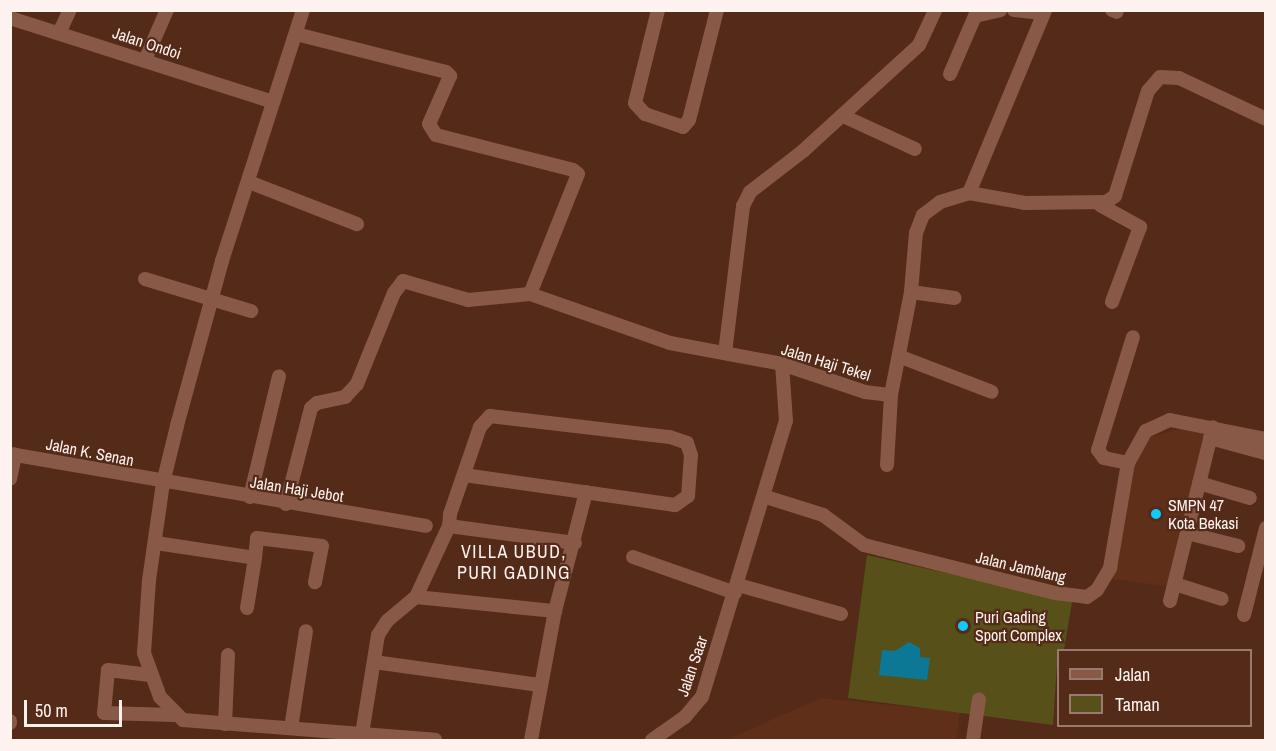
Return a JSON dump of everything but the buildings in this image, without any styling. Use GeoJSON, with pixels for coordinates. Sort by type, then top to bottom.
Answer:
{"type":"FeatureCollection","features":[{"type":"Feature","properties":{"kind":"street"},"geometry":{"type":"LineString","coordinates":[[60,32],[69,10]]}},
{"type":"Feature","properties":{"kind":"street"},"geometry":{"type":"LineString","coordinates":[[145,60],[167,10]]}},
{"type":"Feature","properties":{"kind":"street"},"geometry":{"type":"LineString","coordinates":[[174,715],[150,675],[144,653],[145,611],[163,483],[210,300],[303,10]]}},
{"type":"Feature","properties":{"kind":"street"},"geometry":{"type":"LineString","coordinates":[[658,10],[635,104],[645,114],[683,127],[689,120],[717,10]]}},
{"type":"Feature","properties":{"kind":"street"},"geometry":{"type":"LineString","coordinates":[[724,353],[747,199],[843,116],[919,45],[935,10]]}},
{"type":"Feature","properties":{"kind":"street"},"geometry":{"type":"LineString","coordinates":[[950,74],[975,16],[1000,10]]}},
{"type":"Feature","properties":{"kind":"street"},"geometry":{"type":"LineString","coordinates":[[969,193],[1044,12],[1014,10]]}},
{"type":"Feature","properties":{"kind":"street","name":"Jalan Ondoi"},"geometry":{"type":"LineString","coordinates":[[10,18],[60,32],[273,102]]}},
{"type":"Feature","properties":{"kind":"street"},"geometry":{"type":"LineString","coordinates":[[296,34],[446,72],[450,76],[429,124],[436,135],[573,170],[578,174],[530,294]]}},
{"type":"Feature","properties":{"kind":"street"},"geometry":{"type":"LineString","coordinates":[[1100,205],[1114,196],[1143,103],[1151,84],[1160,77],[1179,78],[1266,119]]}},
{"type":"Feature","properties":{"kind":"street"},"geometry":{"type":"LineString","coordinates":[[843,116],[915,149]]}},
{"type":"Feature","properties":{"kind":"street"},"geometry":{"type":"LineString","coordinates":[[249,182],[357,224]]}},
{"type":"Feature","properties":{"kind":"street"},"geometry":{"type":"LineString","coordinates":[[887,465],[891,395],[901,357],[911,292],[916,233],[923,215],[952,195],[969,193],[1025,203],[1100,205],[1140,227],[1112,302]]}},
{"type":"Feature","properties":{"kind":"street"},"geometry":{"type":"LineString","coordinates":[[145,279],[251,311]]}},
{"type":"Feature","properties":{"kind":"street","name":"Jalan Haji Tekel"},"geometry":{"type":"LineString","coordinates":[[286,504],[311,408],[317,403],[345,397],[357,384],[397,286],[410,282],[483,302],[530,294],[670,343],[782,364],[865,392],[891,395]]}},
{"type":"Feature","properties":{"kind":"street"},"geometry":{"type":"LineString","coordinates":[[911,292],[955,298]]}},
{"type":"Feature","properties":{"kind":"street"},"geometry":{"type":"LineString","coordinates":[[1128,463],[1104,458],[1098,450],[1133,337]]}},
{"type":"Feature","properties":{"kind":"street"},"geometry":{"type":"LineString","coordinates":[[901,357],[992,393]]}},
{"type":"Feature","properties":{"kind":"street","name":"Jalan Saar"},"geometry":{"type":"LineString","coordinates":[[652,741],[685,717],[702,697],[766,497],[786,421],[782,364]]}},
{"type":"Feature","properties":{"kind":"street"},"geometry":{"type":"LineString","coordinates":[[250,497],[279,376]]}},
{"type":"Feature","properties":{"kind":"street"},"geometry":{"type":"LineString","coordinates":[[361,737],[378,635],[387,621],[416,597],[449,526],[464,475],[480,427],[493,416],[670,437],[690,447],[690,488],[683,502],[675,505],[464,475]]}},
{"type":"Feature","properties":{"kind":"street","name":"Jalan Jamblang"},"geometry":{"type":"LineString","coordinates":[[766,497],[823,515],[864,545],[1055,593],[1087,597],[1097,590],[1110,568],[1128,463],[1134,445],[1146,431],[1161,422],[1170,420],[1212,433],[1266,440]]}},
{"type":"Feature","properties":{"kind":"street"},"geometry":{"type":"LineString","coordinates":[[1170,601],[1212,433],[1265,453]]}},
{"type":"Feature","properties":{"kind":"street"},"geometry":{"type":"LineString","coordinates":[[10,479],[13,454]]}},
{"type":"Feature","properties":{"kind":"street","name":"Jalan K. Senan"},"geometry":{"type":"LineString","coordinates":[[13,454],[163,483]]}},
{"type":"Feature","properties":{"kind":"street","name":"Jalan Haji Jebot"},"geometry":{"type":"LineString","coordinates":[[163,483],[426,526]]}},
{"type":"Feature","properties":{"kind":"street"},"geometry":{"type":"LineString","coordinates":[[1199,483],[1250,498]]}},
{"type":"Feature","properties":{"kind":"street"},"geometry":{"type":"LineString","coordinates":[[531,741],[539,685],[555,611],[575,543],[586,492]]}},
{"type":"Feature","properties":{"kind":"street"},"geometry":{"type":"LineString","coordinates":[[449,526],[575,543]]}},
{"type":"Feature","properties":{"kind":"street"},"geometry":{"type":"LineString","coordinates":[[1244,615],[1266,528]]}},
{"type":"Feature","properties":{"kind":"street"},"geometry":{"type":"LineString","coordinates":[[1187,533],[1238,546]]}},
{"type":"Feature","properties":{"kind":"street"},"geometry":{"type":"LineString","coordinates":[[247,608],[258,538],[322,546],[315,582]]}},
{"type":"Feature","properties":{"kind":"street"},"geometry":{"type":"LineString","coordinates":[[156,543],[255,558]]}},
{"type":"Feature","properties":{"kind":"street"},"geometry":{"type":"LineString","coordinates":[[633,557],[736,589],[841,614]]}},
{"type":"Feature","properties":{"kind":"street"},"geometry":{"type":"LineString","coordinates":[[1175,584],[1222,599]]}},
{"type":"Feature","properties":{"kind":"street"},"geometry":{"type":"LineString","coordinates":[[416,597],[555,611]]}},
{"type":"Feature","properties":{"kind":"street"},"geometry":{"type":"LineString","coordinates":[[291,728],[306,632]]}},
{"type":"Feature","properties":{"kind":"street"},"geometry":{"type":"LineString","coordinates":[[225,724],[228,655]]}},
{"type":"Feature","properties":{"kind":"street"},"geometry":{"type":"LineString","coordinates":[[374,662],[539,685]]}},
{"type":"Feature","properties":{"kind":"street"},"geometry":{"type":"LineString","coordinates":[[150,675],[108,670],[104,713],[174,715],[183,720],[291,728],[361,737],[435,741]]}},
{"type":"Feature","properties":{"kind":"street"},"geometry":{"type":"LineString","coordinates":[[973,741],[979,699]]}},
{"type":"Feature","properties":{"kind":"shaded area","name":"SMPN 47 Kota Bekasi"},"geometry":{"type":"Polygon","coordinates":[[[1179,429],[1208,433],[1172,587],[1112,579],[1135,450],[1144,439],[1179,429]]]}},
{"type":"Feature","properties":{"kind":"shaded area"},"geometry":{"type":"Polygon","coordinates":[[[821,698],[960,712],[956,740],[726,740],[821,698]]]}},
{"type":"Feature","properties":{"kind":"green space","name":"Puri Gading Sport Complex"},"geometry":{"type":"Polygon","coordinates":[[[867,555],[1072,602],[1064,649],[1057,649],[1053,725],[848,698],[867,555]]]}},
{"type":"Feature","properties":{"kind":"water"},"geometry":{"type":"Polygon","coordinates":[[[909,642],[920,648],[920,657],[930,658],[927,680],[879,675],[882,650],[895,651],[909,642]]]}},
{"type":"Feature","properties":{"kind":"place","name":"SMPN 47 Kota Bekasi"},"geometry":{"type":"Point","coordinates":[1156,514]}},
{"type":"Feature","properties":{"kind":"place","name":"Puri Gading Sport Complex"},"geometry":{"type":"Point","coordinates":[963,626]}},
{"type":"Feature","properties":{"kind":"district","name":"VILLA UBUD, PURI GADING"},"geometry":{"type":"Point","coordinates":[514,563]}}]}
